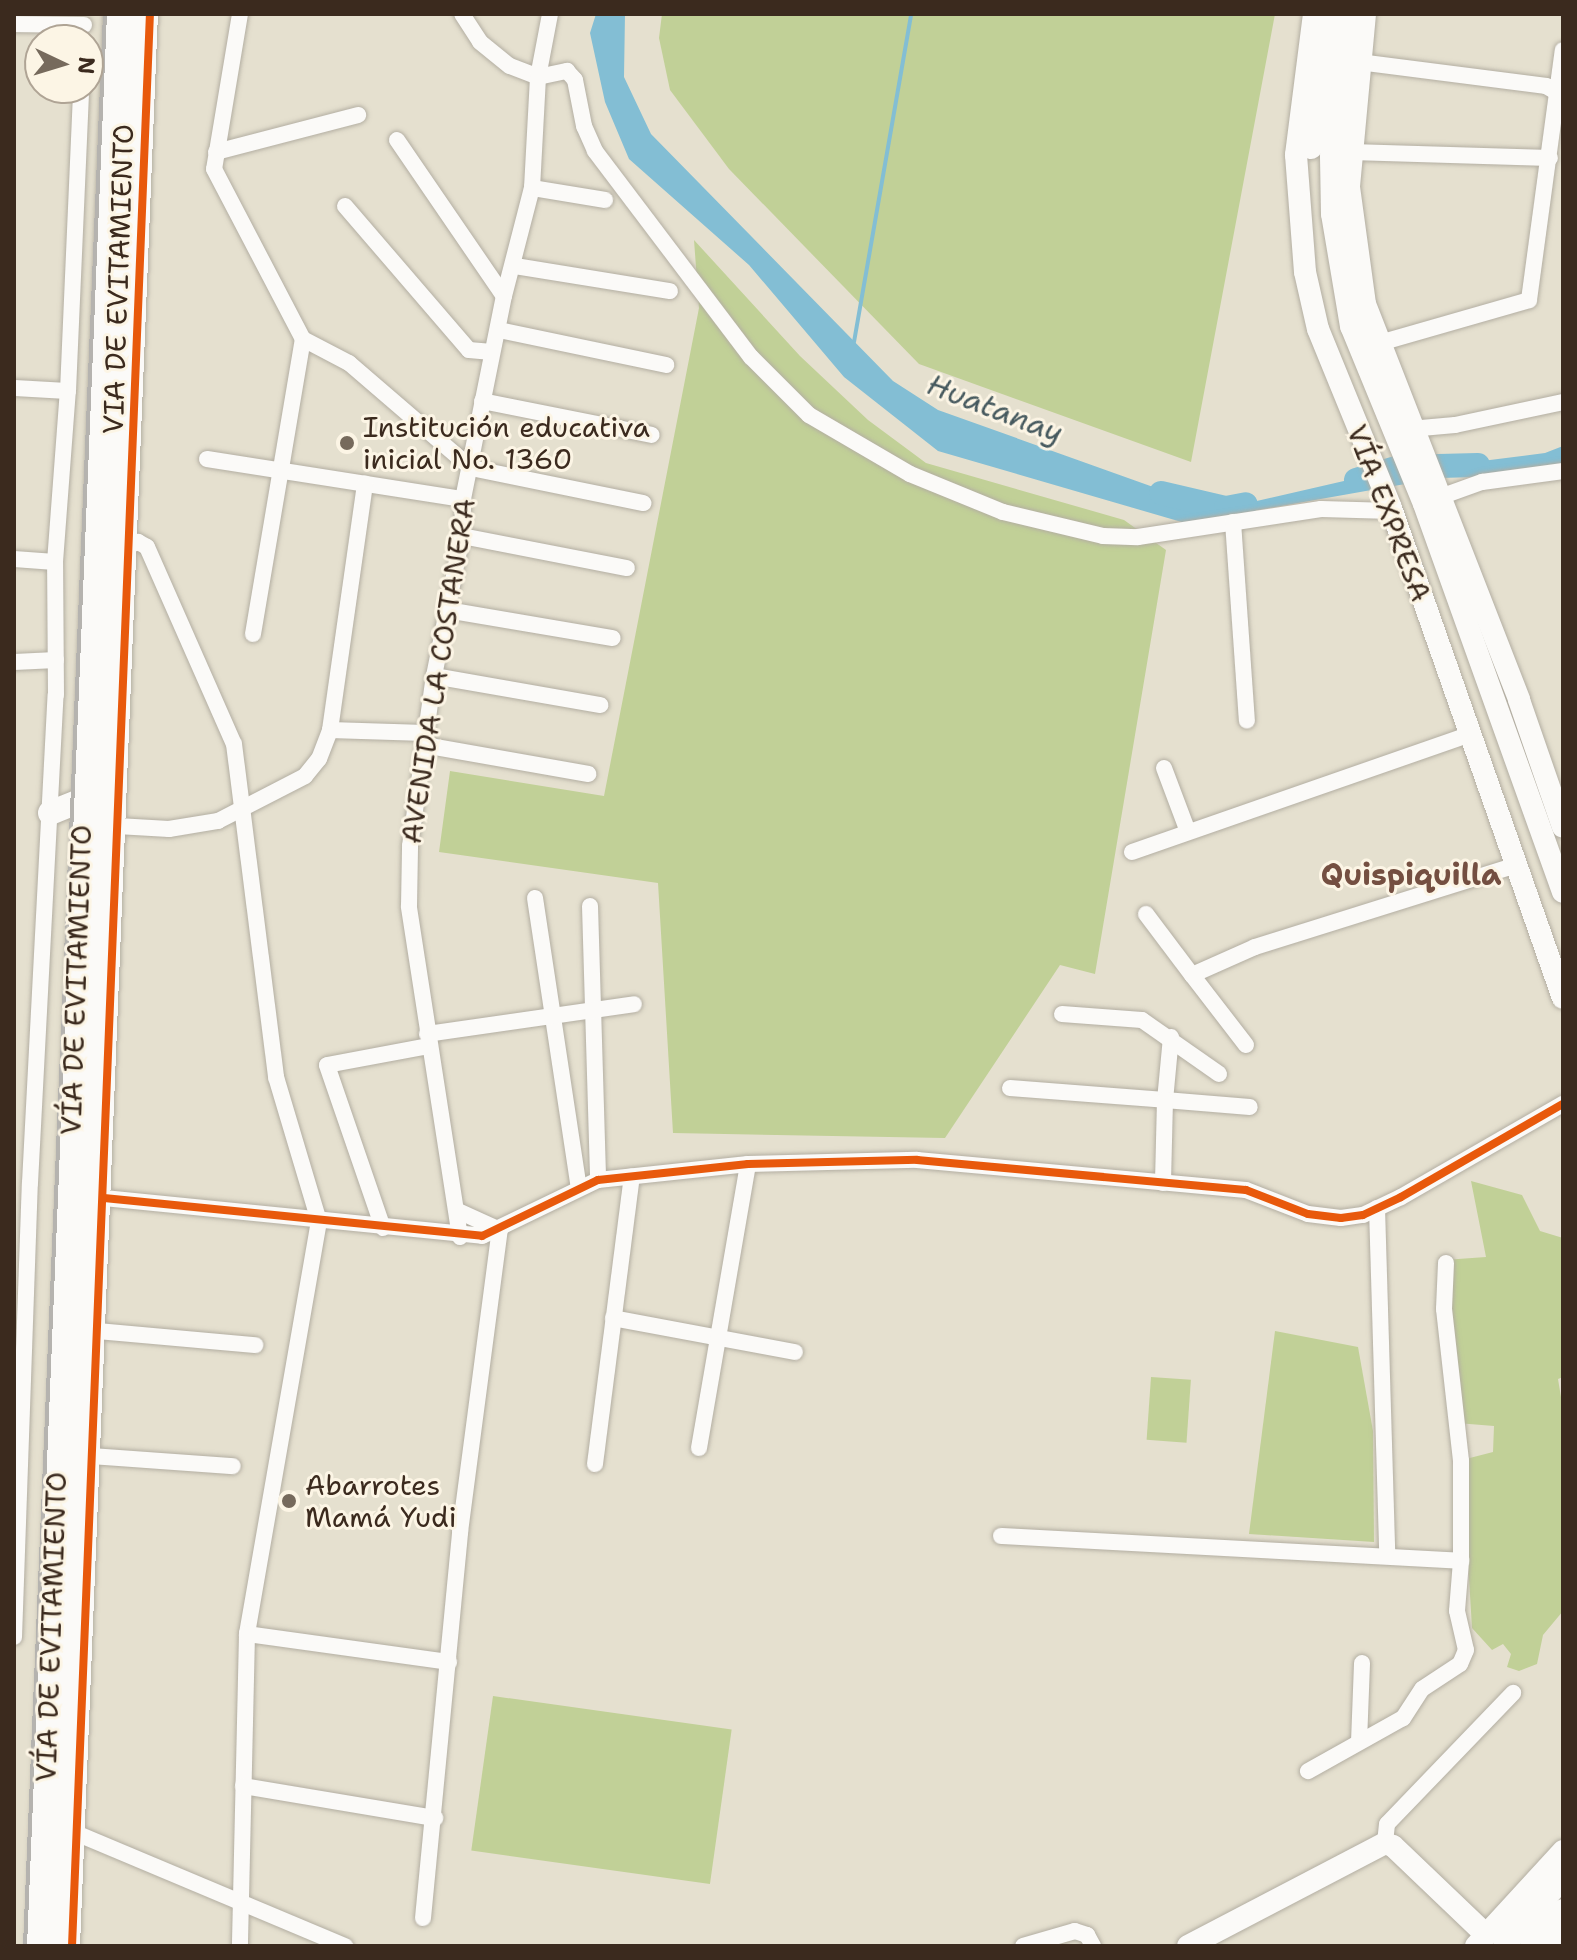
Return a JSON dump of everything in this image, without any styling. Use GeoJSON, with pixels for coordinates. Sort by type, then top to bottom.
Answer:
{"type":"FeatureCollection","features":[{"type":"Feature","properties":{"kind":"highway","name":"VÍA DE EVITAMIENTO"},"geometry":{"type":"LineString","coordinates":[[38,1946],[116,14]]}},
{"type":"Feature","properties":{"kind":"highway","name":"VÍA DE EVITAMIENTO"},"geometry":{"type":"LineString","coordinates":[[55,1946],[100,1101],[137,14]]}},
{"type":"Feature","properties":{"kind":"highway"},"geometry":{"type":"LineString","coordinates":[[50,813],[83,800]]}},
{"type":"Feature","properties":{"kind":"main road","name":"VÍA EXPRESA"},"geometry":{"type":"LineString","coordinates":[[1314,14],[1299,111],[1297,214],[1318,329],[1391,435],[1563,892]]}},
{"type":"Feature","properties":{"kind":"main road","name":"VÍA EXPRESA"},"geometry":{"type":"LineString","coordinates":[[1326,99],[1331,14]]}},
{"type":"Feature","properties":{"kind":"main road","name":"VÍA EXPRESA"},"geometry":{"type":"LineString","coordinates":[[1351,14],[1311,156],[1318,272],[1346,370],[1391,435]]}},
{"type":"Feature","properties":{"kind":"main road","name":"VÍA EXPRESA"},"geometry":{"type":"LineString","coordinates":[[1365,14],[1351,152],[1352,237],[1376,344],[1391,435],[1563,953]]}},
{"type":"Feature","properties":{"kind":"main road","name":"VÍA EXPRESA"},"geometry":{"type":"LineString","coordinates":[[1415,504],[1470,734],[1563,998]]}},
{"type":"Feature","properties":{"kind":"main road","name":"VÍA EXPRESA"},"geometry":{"type":"LineString","coordinates":[[1415,504],[1563,827]]}},
{"type":"Feature","properties":{"kind":"main road"},"geometry":{"type":"LineString","coordinates":[[1188,1946],[1385,1843],[1515,1940],[1563,1935]]}},
{"type":"Feature","properties":{"kind":"main road"},"geometry":{"type":"LineString","coordinates":[[1515,1940],[1563,1851]]}},
{"type":"Feature","properties":{"kind":"main road"},"geometry":{"type":"LineString","coordinates":[[1515,1940],[1563,1878]]}},
{"type":"Feature","properties":{"kind":"main road"},"geometry":{"type":"LineString","coordinates":[[1515,1940],[1563,1910]]}},
{"type":"Feature","properties":{"kind":"street","name":"VIA DE EVITAMIENTO"},"geometry":{"type":"LineString","coordinates":[[72,1946],[97,1331],[112,1199],[100,1101],[117,826],[150,14]]}},
{"type":"Feature","properties":{"kind":"street"},"geometry":{"type":"LineString","coordinates":[[240,14],[236,60],[214,169],[303,339],[349,363],[471,468],[643,503]]}},
{"type":"Feature","properties":{"kind":"street"},"geometry":{"type":"LineString","coordinates":[[462,14],[496,57],[538,77],[554,70],[567,71],[575,80],[584,126],[609,173],[773,384],[841,436],[970,500],[1056,526],[1138,537],[1321,509],[1415,504],[1482,482],[1563,471]]}},
{"type":"Feature","properties":{"kind":"street","name":"AVENIDA LA COSTANERA"},"geometry":{"type":"LineString","coordinates":[[460,1237],[409,906],[410,846],[434,676],[462,536],[463,499],[504,296],[515,266],[532,188],[538,77],[550,14]]}},
{"type":"Feature","properties":{"kind":"street"},"geometry":{"type":"LineString","coordinates":[[1376,344],[1529,300],[1560,95],[1563,50]]}},
{"type":"Feature","properties":{"kind":"street"},"geometry":{"type":"LineString","coordinates":[[1359,62],[1546,86],[1560,95]]}},
{"type":"Feature","properties":{"kind":"street","name":"VIA DE EVITAMIENTO"},"geometry":{"type":"LineString","coordinates":[[14,1637],[22,1182],[50,813],[56,695],[55,562],[68,391],[80,104]]}},
{"type":"Feature","properties":{"kind":"street"},"geometry":{"type":"LineString","coordinates":[[216,152],[358,115]]}},
{"type":"Feature","properties":{"kind":"street"},"geometry":{"type":"LineString","coordinates":[[397,140],[504,296]]}},
{"type":"Feature","properties":{"kind":"street"},"geometry":{"type":"LineString","coordinates":[[1351,152],[1550,158]]}},
{"type":"Feature","properties":{"kind":"street"},"geometry":{"type":"LineString","coordinates":[[532,188],[605,200]]}},
{"type":"Feature","properties":{"kind":"street"},"geometry":{"type":"LineString","coordinates":[[345,206],[469,350],[492,352]]}},
{"type":"Feature","properties":{"kind":"street"},"geometry":{"type":"LineString","coordinates":[[515,266],[670,291]]}},
{"type":"Feature","properties":{"kind":"street"},"geometry":{"type":"LineString","coordinates":[[499,330],[666,365]]}},
{"type":"Feature","properties":{"kind":"street"},"geometry":{"type":"LineString","coordinates":[[253,634],[284,472],[303,339]]}},
{"type":"Feature","properties":{"kind":"street"},"geometry":{"type":"LineString","coordinates":[[14,388],[68,391]]}},
{"type":"Feature","properties":{"kind":"street"},"geometry":{"type":"LineString","coordinates":[[482,401],[652,435]]}},
{"type":"Feature","properties":{"kind":"street"},"geometry":{"type":"LineString","coordinates":[[1391,435],[1563,402]]}},
{"type":"Feature","properties":{"kind":"street"},"geometry":{"type":"LineString","coordinates":[[207,459],[463,499]]}},
{"type":"Feature","properties":{"kind":"street"},"geometry":{"type":"LineString","coordinates":[[117,826],[169,829],[218,821],[305,776],[319,759],[330,730],[365,483]]}},
{"type":"Feature","properties":{"kind":"street"},"geometry":{"type":"LineString","coordinates":[[1233,522],[1247,721]]}},
{"type":"Feature","properties":{"kind":"street"},"geometry":{"type":"LineString","coordinates":[[462,536],[627,568]]}},
{"type":"Feature","properties":{"kind":"street"},"geometry":{"type":"LineString","coordinates":[[128,546],[138,542],[147,547],[234,744],[276,1077],[319,1221],[247,1634],[240,1946]]}},
{"type":"Feature","properties":{"kind":"street"},"geometry":{"type":"LineString","coordinates":[[14,559],[55,562]]}},
{"type":"Feature","properties":{"kind":"street"},"geometry":{"type":"LineString","coordinates":[[447,610],[613,638]]}},
{"type":"Feature","properties":{"kind":"street"},"geometry":{"type":"LineString","coordinates":[[14,662],[56,660]]}},
{"type":"Feature","properties":{"kind":"street"},"geometry":{"type":"LineString","coordinates":[[434,676],[600,705]]}},
{"type":"Feature","properties":{"kind":"street"},"geometry":{"type":"LineString","coordinates":[[330,730],[424,739],[588,774]]}},
{"type":"Feature","properties":{"kind":"street"},"geometry":{"type":"LineString","coordinates":[[1132,852],[1470,734]]}},
{"type":"Feature","properties":{"kind":"street"},"geometry":{"type":"LineString","coordinates":[[1164,768],[1188,832]]}},
{"type":"Feature","properties":{"kind":"street"},"geometry":{"type":"LineString","coordinates":[[1192,975],[1255,947],[1516,865]]}},
{"type":"Feature","properties":{"kind":"street"},"geometry":{"type":"LineString","coordinates":[[535,898],[579,1188]]}},
{"type":"Feature","properties":{"kind":"street"},"geometry":{"type":"LineString","coordinates":[[590,906],[598,1180]]}},
{"type":"Feature","properties":{"kind":"street"},"geometry":{"type":"LineString","coordinates":[[1146,914],[1246,1045]]}},
{"type":"Feature","properties":{"kind":"street"},"geometry":{"type":"LineString","coordinates":[[383,1228],[327,1065],[551,1013],[634,1004]]}},
{"type":"Feature","properties":{"kind":"street"},"geometry":{"type":"LineString","coordinates":[[1062,1014],[1142,1020],[1171,1037],[1219,1074]]}},
{"type":"Feature","properties":{"kind":"street"},"geometry":{"type":"LineString","coordinates":[[1163,1183],[1165,1100],[1171,1037]]}},
{"type":"Feature","properties":{"kind":"street"},"geometry":{"type":"LineString","coordinates":[[1010,1088],[1250,1107]]}},
{"type":"Feature","properties":{"kind":"street"},"geometry":{"type":"LineString","coordinates":[[112,1199],[460,1237],[500,1230],[598,1180],[748,1164],[917,1160],[1246,1190],[1327,1217],[1363,1215],[1563,1104]]}},
{"type":"Feature","properties":{"kind":"street"},"geometry":{"type":"LineString","coordinates":[[699,1448],[748,1164]]}},
{"type":"Feature","properties":{"kind":"street"},"geometry":{"type":"LineString","coordinates":[[595,1464],[632,1176]]}},
{"type":"Feature","properties":{"kind":"street"},"geometry":{"type":"LineString","coordinates":[[1377,1208],[1387,1555]]}},
{"type":"Feature","properties":{"kind":"street"},"geometry":{"type":"LineString","coordinates":[[458,1211],[500,1230]]}},
{"type":"Feature","properties":{"kind":"street"},"geometry":{"type":"LineString","coordinates":[[423,1918],[435,1818],[460,1532],[500,1230]]}},
{"type":"Feature","properties":{"kind":"street"},"geometry":{"type":"LineString","coordinates":[[1308,1771],[1403,1718],[1422,1689],[1460,1664],[1466,1650],[1457,1611],[1461,1561],[1461,1461],[1444,1309],[1446,1263]]}},
{"type":"Feature","properties":{"kind":"street"},"geometry":{"type":"LineString","coordinates":[[613,1318],[795,1352]]}},
{"type":"Feature","properties":{"kind":"street"},"geometry":{"type":"LineString","coordinates":[[97,1331],[255,1345]]}},
{"type":"Feature","properties":{"kind":"street"},"geometry":{"type":"LineString","coordinates":[[92,1456],[233,1466]]}},
{"type":"Feature","properties":{"kind":"street"},"geometry":{"type":"LineString","coordinates":[[1001,1536],[1461,1561]]}},
{"type":"Feature","properties":{"kind":"street"},"geometry":{"type":"LineString","coordinates":[[247,1634],[449,1662]]}},
{"type":"Feature","properties":{"kind":"street"},"geometry":{"type":"LineString","coordinates":[[1359,1742],[1362,1663]]}},
{"type":"Feature","properties":{"kind":"street"},"geometry":{"type":"LineString","coordinates":[[1385,1843],[1387,1824],[1513,1693]]}},
{"type":"Feature","properties":{"kind":"street"},"geometry":{"type":"LineString","coordinates":[[243,1786],[435,1818]]}},
{"type":"Feature","properties":{"kind":"street"},"geometry":{"type":"LineString","coordinates":[[78,1834],[345,1946]]}},
{"type":"Feature","properties":{"kind":"street"},"geometry":{"type":"LineString","coordinates":[[1023,1946],[1075,1931],[1087,1935],[1093,1946]]}},
{"type":"Feature","properties":{"kind":"green space"},"geometry":{"type":"Polygon","coordinates":[[[662,14],[1275,14],[1191,462],[919,364],[729,169],[670,90],[659,38],[662,14]]]}},
{"type":"Feature","properties":{"kind":"green space"},"geometry":{"type":"Polygon","coordinates":[[[694,240],[800,356],[868,420],[926,463],[1124,520],[1166,550],[1095,974],[1060,965],[945,1138],[673,1133],[658,883],[439,852],[450,771],[604,796],[699,308],[694,240]]]}},
{"type":"Feature","properties":{"kind":"green space"},"geometry":{"type":"Polygon","coordinates":[[[1471,1181],[1522,1195],[1540,1231],[1563,1238],[1563,1377],[1558,1379],[1563,1409],[1563,1611],[1543,1635],[1537,1664],[1519,1671],[1507,1667],[1511,1654],[1503,1644],[1492,1650],[1472,1628],[1462,1460],[1493,1452],[1494,1426],[1457,1423],[1444,1260],[1486,1257],[1471,1181]]]}},
{"type":"Feature","properties":{"kind":"green space"},"geometry":{"type":"Polygon","coordinates":[[[1275,1331],[1358,1347],[1373,1431],[1374,1542],[1249,1534],[1275,1331]]]}},
{"type":"Feature","properties":{"kind":"green space"},"geometry":{"type":"Polygon","coordinates":[[[1151,1377],[1191,1380],[1187,1443],[1147,1440],[1151,1377]]]}},
{"type":"Feature","properties":{"kind":"green space"},"geometry":{"type":"Polygon","coordinates":[[[493,1696],[732,1730],[710,1884],[471,1850],[493,1696]]]}},
{"type":"Feature","properties":{"kind":"water"},"geometry":{"type":"Polygon","coordinates":[[[596,14],[625,14],[624,77],[651,134],[893,381],[938,410],[1184,498],[1226,508],[1370,475],[1545,453],[1563,446],[1563,467],[1439,478],[1185,523],[938,451],[844,377],[749,265],[629,159],[605,102],[590,33],[596,14]]]}},
{"type":"Feature","properties":{"kind":"waterway"},"geometry":{"type":"LineString","coordinates":[[854,342],[911,14]]}},
{"type":"Feature","properties":{"kind":"waterway","name":"Huatanay"},"geometry":{"type":"LineString","coordinates":[[1356,480],[1399,467],[1478,465]]}},
{"type":"Feature","properties":{"kind":"waterway","name":"Huatanay"},"geometry":{"type":"LineString","coordinates":[[1161,493],[1226,508],[1246,504]]}},
{"type":"Feature","properties":{"kind":"railway"},"geometry":{"type":"LineString","coordinates":[[25,1946],[105,14]]}},
{"type":"Feature","properties":{"kind":"cycle path"},"geometry":{"type":"LineString","coordinates":[[72,1946],[150,14]]}},
{"type":"Feature","properties":{"kind":"cycle path"},"geometry":{"type":"LineString","coordinates":[[104,1198],[482,1236],[598,1180],[748,1164],[917,1160],[1246,1190],[1308,1214],[1341,1218],[1363,1215],[1401,1197],[1563,1104]]}},
{"type":"Feature","properties":{"kind":"place","name":"Institución educativa inicial No. 1360"},"geometry":{"type":"Point","coordinates":[347,443]}},
{"type":"Feature","properties":{"kind":"place","name":"Abarrotes Mamá Yudi"},"geometry":{"type":"Point","coordinates":[289,1501]}},
{"type":"Feature","properties":{"kind":"district","name":"Quispiquilla"},"geometry":{"type":"Point","coordinates":[1411,875]}}]}
